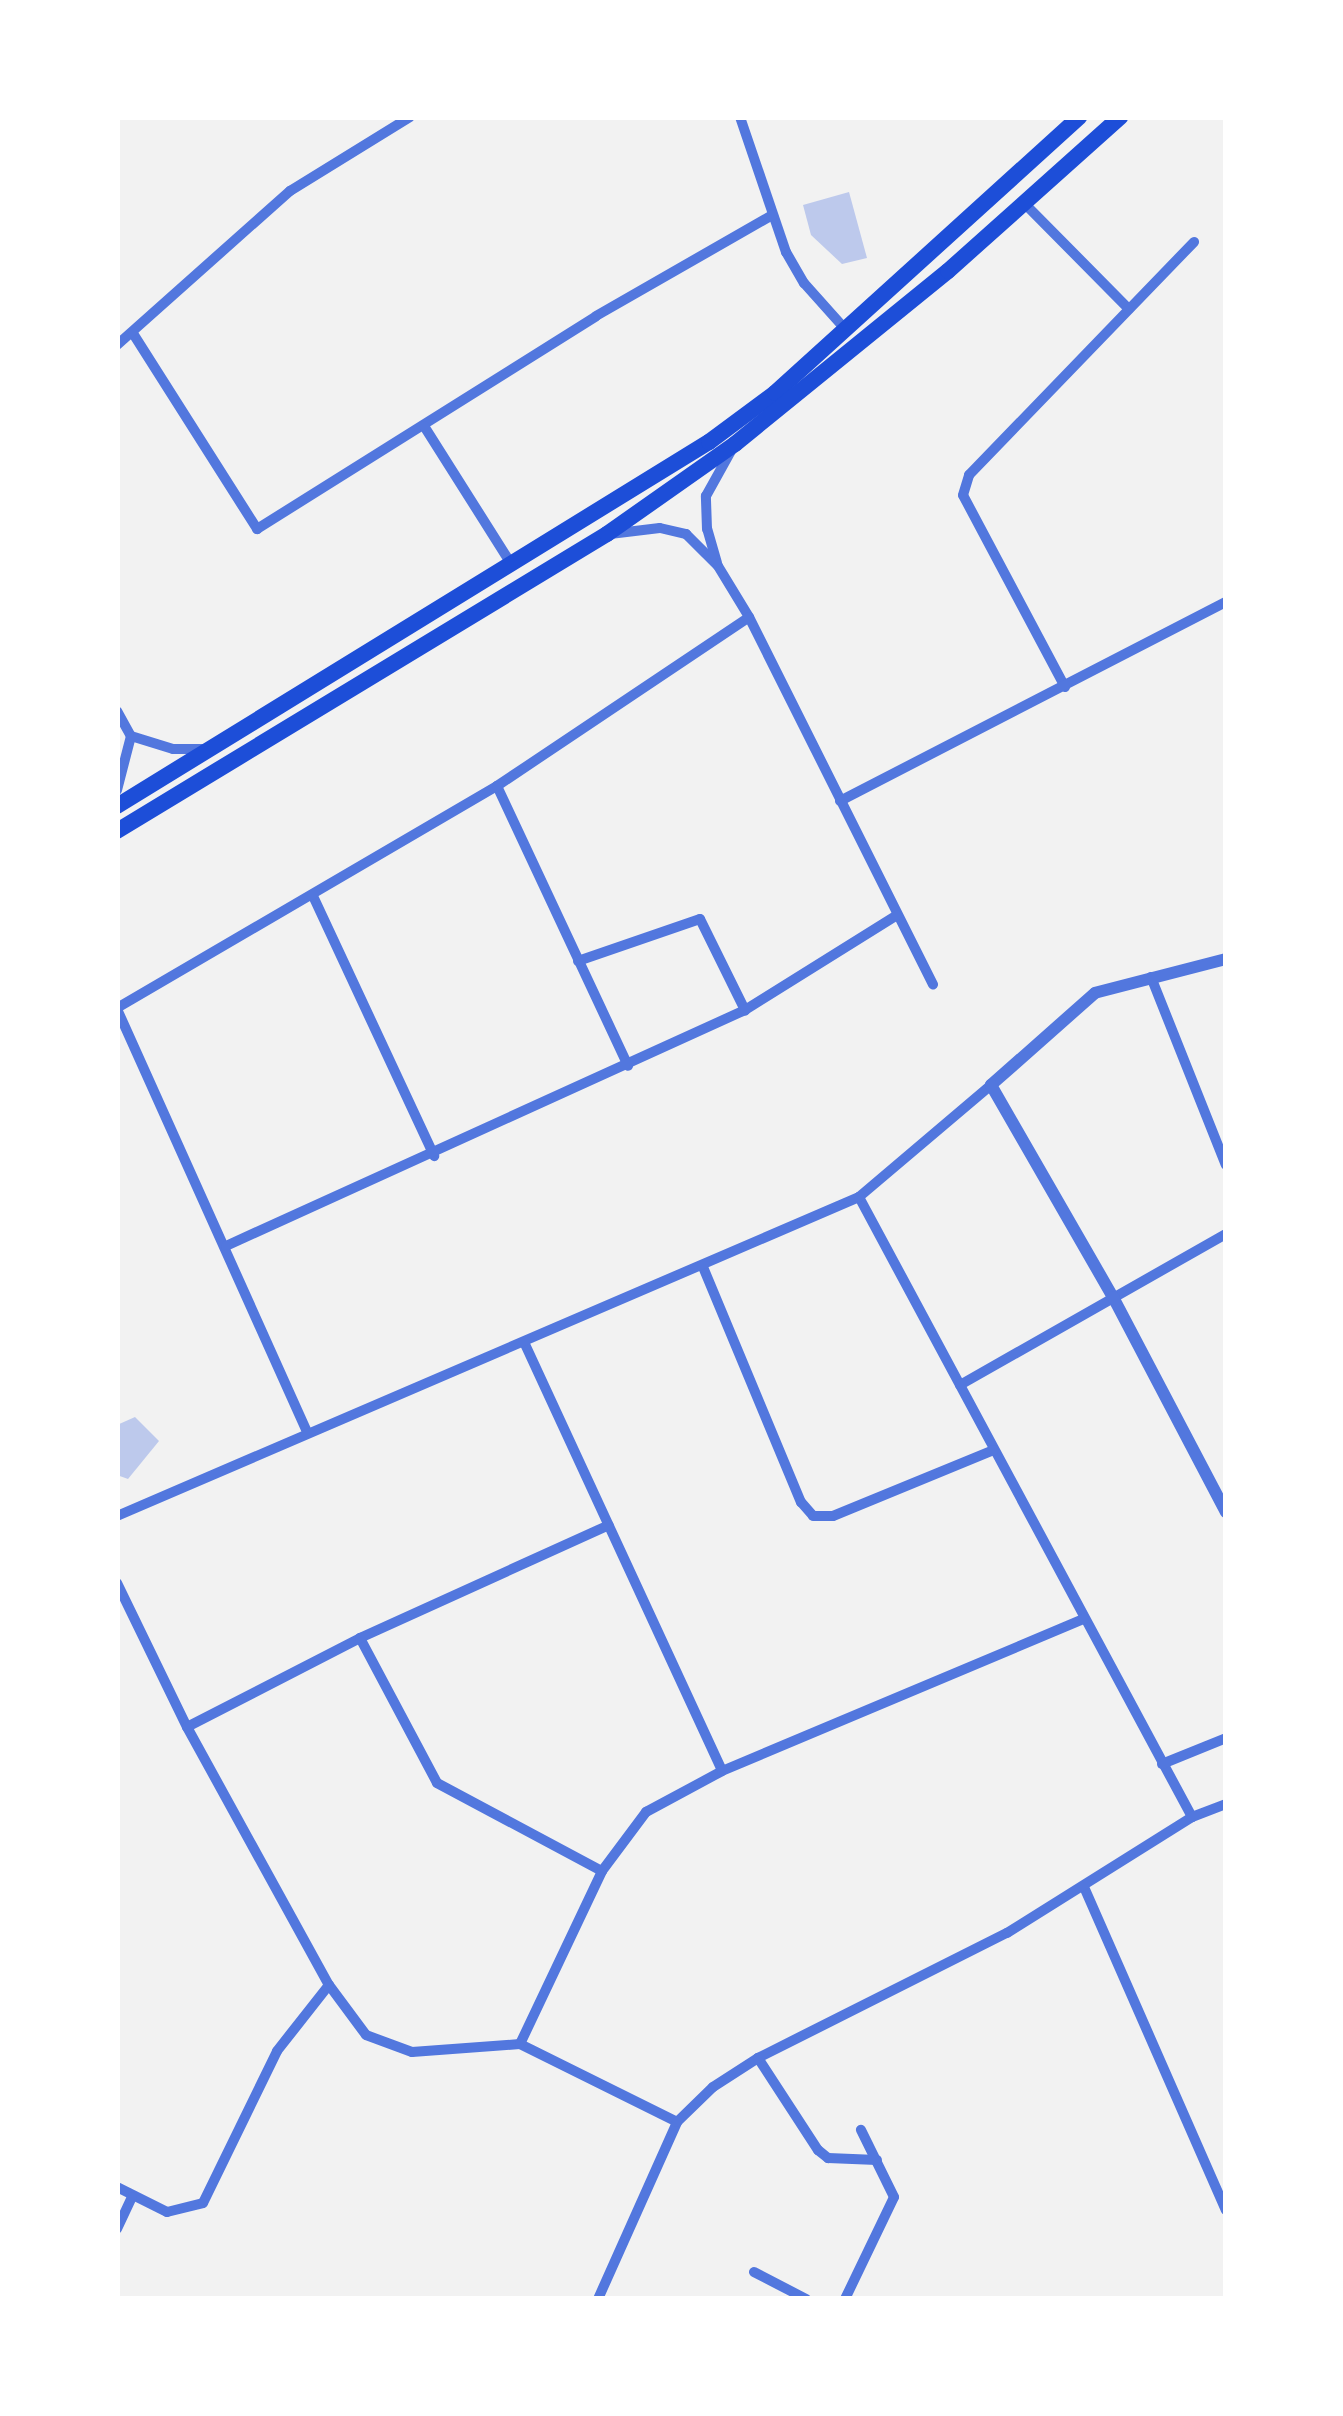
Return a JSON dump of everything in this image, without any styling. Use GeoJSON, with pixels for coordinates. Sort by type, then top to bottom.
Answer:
{"type":"FeatureCollection","features":[{"type":"Feature","properties":{"kind":"main road"},"geometry":{"type":"LineString","coordinates":[[117,831],[607,534],[735,444],[1120,117]]}},
{"type":"Feature","properties":{"kind":"main road"},"geometry":{"type":"LineString","coordinates":[[117,806],[709,442],[846,330],[1070,120]]}},
{"type":"Feature","properties":{"kind":"street"},"geometry":{"type":"LineString","coordinates":[[117,345],[134,335],[290,191],[410,117]]}},
{"type":"Feature","properties":{"kind":"street"},"geometry":{"type":"LineString","coordinates":[[740,117],[772,215],[804,283],[846,330]]}},
{"type":"Feature","properties":{"kind":"street"},"geometry":{"type":"LineString","coordinates":[[1024,203],[1129,309]]}},
{"type":"Feature","properties":{"kind":"street"},"geometry":{"type":"LineString","coordinates":[[134,335],[257,530],[596,316],[772,215]]}},
{"type":"Feature","properties":{"kind":"street"},"geometry":{"type":"LineString","coordinates":[[1065,687],[963,495],[969,475],[1194,242]]}},
{"type":"Feature","properties":{"kind":"street"},"geometry":{"type":"LineString","coordinates":[[424,426],[513,566]]}},
{"type":"Feature","properties":{"kind":"street"},"geometry":{"type":"LineString","coordinates":[[735,444],[706,496],[707,529],[718,566],[932,985]]}},
{"type":"Feature","properties":{"kind":"street"},"geometry":{"type":"LineString","coordinates":[[607,534],[660,528],[686,534],[718,566]]}},
{"type":"Feature","properties":{"kind":"street"},"geometry":{"type":"LineString","coordinates":[[839,801],[1226,602]]}},
{"type":"Feature","properties":{"kind":"street"},"geometry":{"type":"LineString","coordinates":[[307,1432],[117,1009],[497,786],[748,617]]}},
{"type":"Feature","properties":{"kind":"street"},"geometry":{"type":"LineString","coordinates":[[117,711],[131,736],[173,749],[217,746]]}},
{"type":"Feature","properties":{"kind":"street"},"geometry":{"type":"LineString","coordinates":[[117,790],[131,736]]}},
{"type":"Feature","properties":{"kind":"street"},"geometry":{"type":"LineString","coordinates":[[497,786],[628,1066]]}},
{"type":"Feature","properties":{"kind":"street"},"geometry":{"type":"LineString","coordinates":[[313,896],[434,1156]]}},
{"type":"Feature","properties":{"kind":"street"},"geometry":{"type":"LineString","coordinates":[[226,1246],[434,1156],[745,1010],[897,915]]}},
{"type":"Feature","properties":{"kind":"street"},"geometry":{"type":"LineString","coordinates":[[578,961],[700,920],[745,1010]]}},
{"type":"Feature","properties":{"kind":"street"},"geometry":{"type":"LineString","coordinates":[[117,1516],[859,1198],[1095,993],[1226,959]]}},
{"type":"Feature","properties":{"kind":"street"},"geometry":{"type":"LineString","coordinates":[[1151,977],[1226,1166]]}},
{"type":"Feature","properties":{"kind":"street"},"geometry":{"type":"LineString","coordinates":[[992,1085],[1113,1298],[1226,1512]]}},
{"type":"Feature","properties":{"kind":"street"},"geometry":{"type":"LineString","coordinates":[[859,1198],[1192,1817]]}},
{"type":"Feature","properties":{"kind":"street"},"geometry":{"type":"LineString","coordinates":[[960,1385],[1226,1234]]}},
{"type":"Feature","properties":{"kind":"street"},"geometry":{"type":"LineString","coordinates":[[703,1267],[801,1502],[813,1516],[832,1516],[994,1450]]}},
{"type":"Feature","properties":{"kind":"street"},"geometry":{"type":"LineString","coordinates":[[524,1342],[722,1771]]}},
{"type":"Feature","properties":{"kind":"street"},"geometry":{"type":"LineString","coordinates":[[188,1727],[360,1638],[609,1525]]}},
{"type":"Feature","properties":{"kind":"street"},"geometry":{"type":"LineString","coordinates":[[117,1583],[188,1727],[329,1985],[366,2035],[412,2052],[520,2044],[677,2122]]}},
{"type":"Feature","properties":{"kind":"street"},"geometry":{"type":"LineString","coordinates":[[520,2044],[602,1871],[646,1812],[722,1771],[1084,1619]]}},
{"type":"Feature","properties":{"kind":"street"},"geometry":{"type":"LineString","coordinates":[[360,1638],[437,1783],[602,1871]]}},
{"type":"Feature","properties":{"kind":"street"},"geometry":{"type":"LineString","coordinates":[[1162,1764],[1226,1738]]}},
{"type":"Feature","properties":{"kind":"street"},"geometry":{"type":"LineString","coordinates":[[598,2299],[677,2122],[713,2087],[758,2058],[1007,1933],[1192,1817],[1226,1804]]}},
{"type":"Feature","properties":{"kind":"street"},"geometry":{"type":"LineString","coordinates":[[1084,1887],[1226,2210]]}},
{"type":"Feature","properties":{"kind":"street"},"geometry":{"type":"LineString","coordinates":[[117,2187],[167,2212],[203,2204],[277,2051],[329,1985]]}},
{"type":"Feature","properties":{"kind":"street"},"geometry":{"type":"LineString","coordinates":[[758,2058],[818,2150],[828,2158],[877,2160]]}},
{"type":"Feature","properties":{"kind":"street"},"geometry":{"type":"LineString","coordinates":[[845,2299],[894,2197],[861,2130]]}},
{"type":"Feature","properties":{"kind":"street"},"geometry":{"type":"LineString","coordinates":[[117,2229],[132,2197]]}},
{"type":"Feature","properties":{"kind":"street"},"geometry":{"type":"LineString","coordinates":[[754,2272],[806,2299]]}},
{"type":"Feature","properties":{"kind":"building"},"geometry":{"type":"Polygon","coordinates":[[[849,192],[867,258],[842,264],[811,235],[803,205],[849,192]]]}},
{"type":"Feature","properties":{"kind":"building"},"geometry":{"type":"Polygon","coordinates":[[[135,1417],[159,1441],[128,1479],[117,1475],[117,1425],[135,1417]]]}}]}
